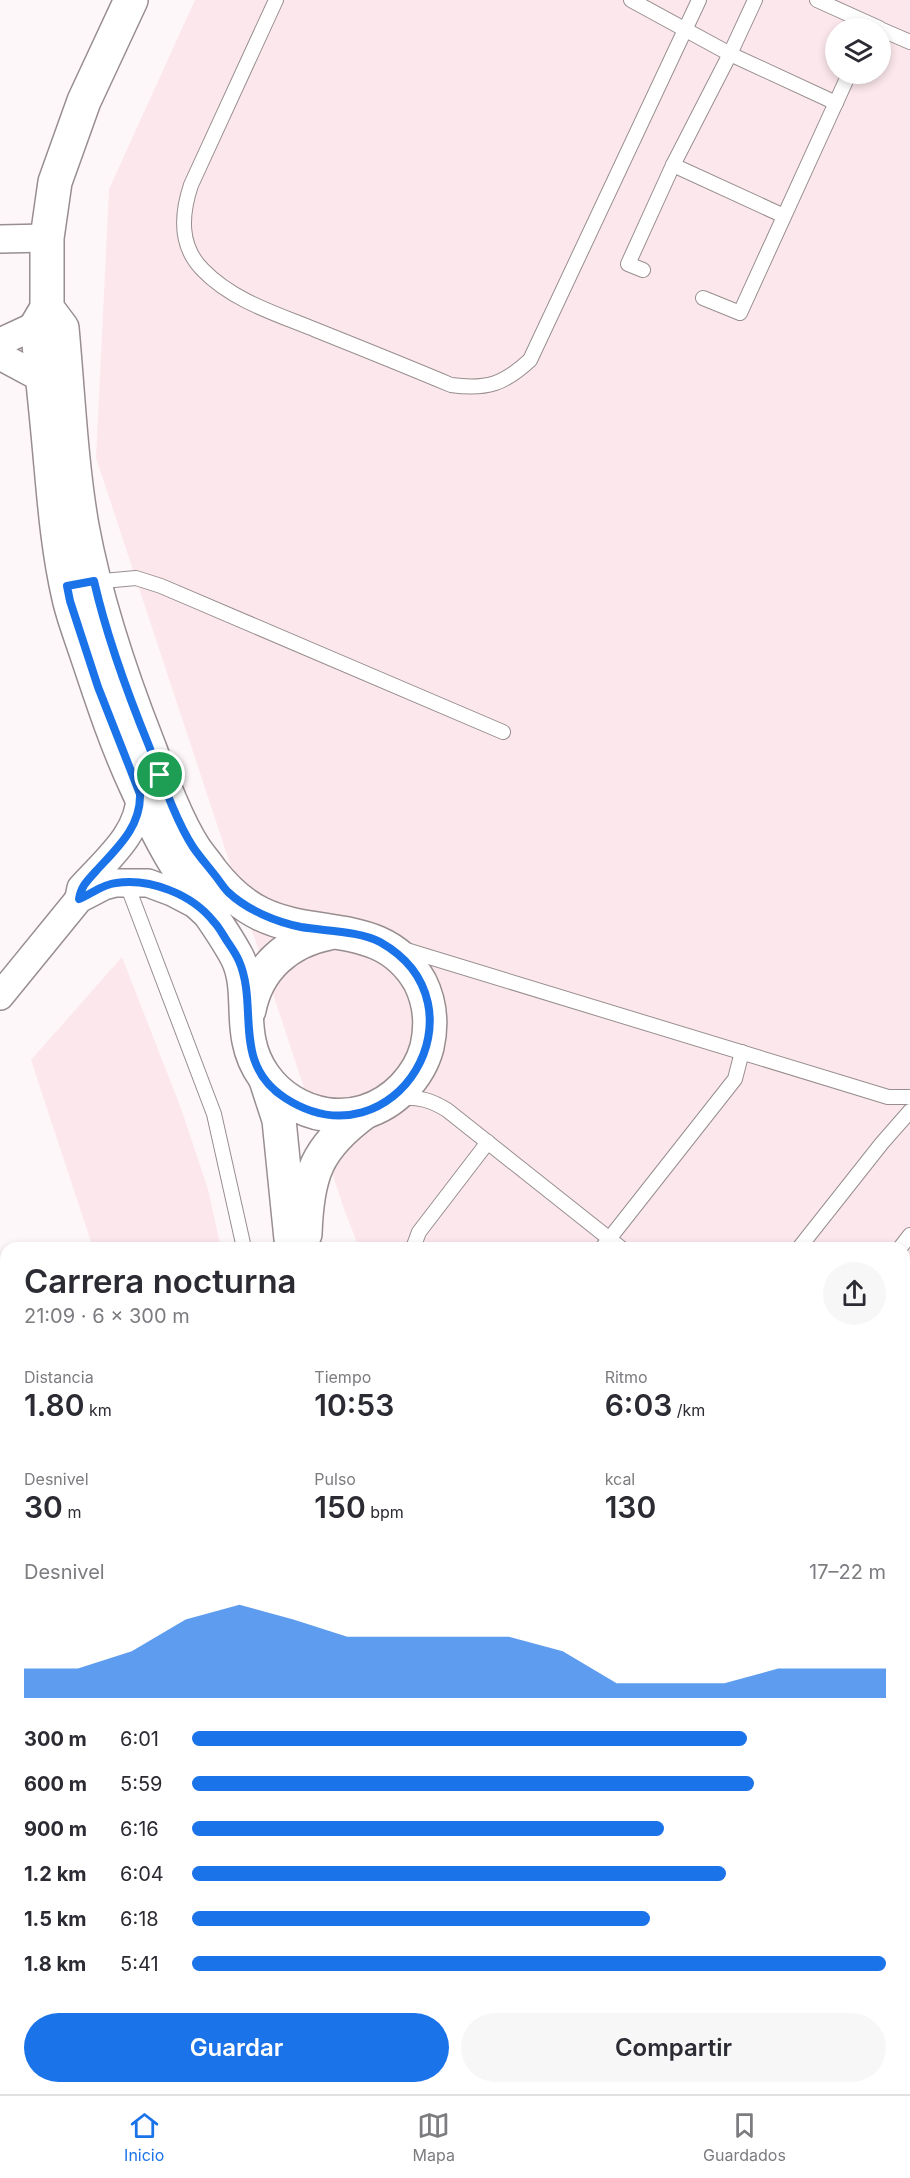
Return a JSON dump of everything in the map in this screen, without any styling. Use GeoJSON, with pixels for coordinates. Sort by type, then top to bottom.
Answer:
{"type":"FeatureCollection","features":[{"type":"Feature","properties":{"kind":"street"},"geometry":{"type":"LineString","coordinates":[[132,0],[84,101],[55,182],[47,238],[42,316],[43,379],[58,537],[81,584],[101,609],[127,692],[167,792],[193,846],[229,893],[258,913],[291,925],[356,934],[377,941],[396,952],[411,968],[423,987],[429,1009],[430,1031],[425,1053],[416,1072],[402,1089],[342,1128],[325,1149],[312,1175],[306,1205],[303,1242]]}},
{"type":"Feature","properties":{"kind":"street"},"geometry":{"type":"LineString","coordinates":[[0,239],[47,238]]}},
{"type":"Feature","properties":{"kind":"street"},"geometry":{"type":"LineString","coordinates":[[0,342],[42,316]]}},
{"type":"Feature","properties":{"kind":"street"},"geometry":{"type":"LineString","coordinates":[[42,316],[62,328],[82,524],[81,584],[70,601],[98,687],[140,794],[169,852],[239,961],[246,989],[248,1040],[255,1061],[266,1080],[279,1120],[292,1242]]}},
{"type":"Feature","properties":{"kind":"street"},"geometry":{"type":"LineString","coordinates":[[0,357],[43,379]]}},
{"type":"Feature","properties":{"kind":"street"},"geometry":{"type":"LineString","coordinates":[[79,899],[81,888],[133,827],[140,806],[140,794]]}},
{"type":"Feature","properties":{"kind":"street"},"geometry":{"type":"LineString","coordinates":[[0,996],[79,899],[104,886],[126,882],[148,883],[195,904],[214,921]]}},
{"type":"Feature","properties":{"kind":"street"},"geometry":{"type":"LineString","coordinates":[[247,1018],[252,996],[261,976],[275,959],[292,945],[313,936],[335,932]]}},
{"type":"Feature","properties":{"kind":"street"},"geometry":{"type":"LineString","coordinates":[[266,1080],[281,1096],[300,1107],[321,1114],[343,1116],[375,1107]]}},
{"type":"Feature","properties":{"kind":"lane"},"geometry":{"type":"LineString","coordinates":[[276,0],[191,185],[184,206],[183,229],[190,250],[202,270],[244,300],[451,385],[473,388],[494,385],[514,375],[530,360],[699,0]]}},
{"type":"Feature","properties":{"kind":"lane"},"geometry":{"type":"LineString","coordinates":[[631,0],[730,54],[836,103]]}},
{"type":"Feature","properties":{"kind":"lane"},"geometry":{"type":"LineString","coordinates":[[643,270],[628,264],[673,165],[755,0]]}},
{"type":"Feature","properties":{"kind":"lane"},"geometry":{"type":"LineString","coordinates":[[817,0],[854,18]]}},
{"type":"Feature","properties":{"kind":"lane"},"geometry":{"type":"LineString","coordinates":[[891,34],[910,42]]}},
{"type":"Feature","properties":{"kind":"lane"},"geometry":{"type":"LineString","coordinates":[[704,298],[740,313],[845,84]]}},
{"type":"Feature","properties":{"kind":"lane"},"geometry":{"type":"LineString","coordinates":[[673,165],[784,216]]}},
{"type":"Feature","properties":{"kind":"lane"},"geometry":{"type":"LineString","coordinates":[[81,584],[136,579],[161,586],[503,732]]}},
{"type":"Feature","properties":{"kind":"lane"},"geometry":{"type":"LineString","coordinates":[[126,882],[214,1114],[243,1242]]}},
{"type":"Feature","properties":{"kind":"lane"},"geometry":{"type":"LineString","coordinates":[[377,941],[888,1097],[910,1097]]}},
{"type":"Feature","properties":{"kind":"lane"},"geometry":{"type":"LineString","coordinates":[[606,1242],[735,1079],[742,1052]]}},
{"type":"Feature","properties":{"kind":"lane"},"geometry":{"type":"LineString","coordinates":[[375,1107],[400,1098],[417,1097],[433,1101],[488,1142],[604,1242]]}},
{"type":"Feature","properties":{"kind":"lane"},"geometry":{"type":"LineString","coordinates":[[804,1242],[882,1143],[910,1112]]}},
{"type":"Feature","properties":{"kind":"lane"},"geometry":{"type":"LineString","coordinates":[[415,1242],[418,1232],[488,1142]]}},
{"type":"Feature","properties":{"kind":"shaded area"},"geometry":{"type":"Polygon","coordinates":[[[195,0],[910,0],[910,1242],[357,1242],[96,458],[109,189],[195,0]]]}},
{"type":"Feature","properties":{"kind":"shaded area"},"geometry":{"type":"Polygon","coordinates":[[[122,957],[182,1111],[208,1189],[220,1242],[91,1242],[31,1060],[122,957]]]}},
{"type":"Feature","properties":{"kind":"route"},"geometry":{"type":"LineString","coordinates":[[94,581],[127,692],[160,775],[193,846],[229,893],[258,913],[291,925],[356,934],[377,941],[396,952],[411,968],[423,987],[429,1009],[430,1031],[425,1053],[416,1072],[402,1089],[385,1103],[365,1112],[343,1116],[321,1114],[300,1107],[281,1096],[266,1080],[255,1061],[248,1040],[246,989],[239,961],[214,921],[195,904],[148,883],[126,882],[104,886],[79,899],[81,888],[133,827],[138,816],[140,794],[98,687],[67,586],[94,581]]}}]}
